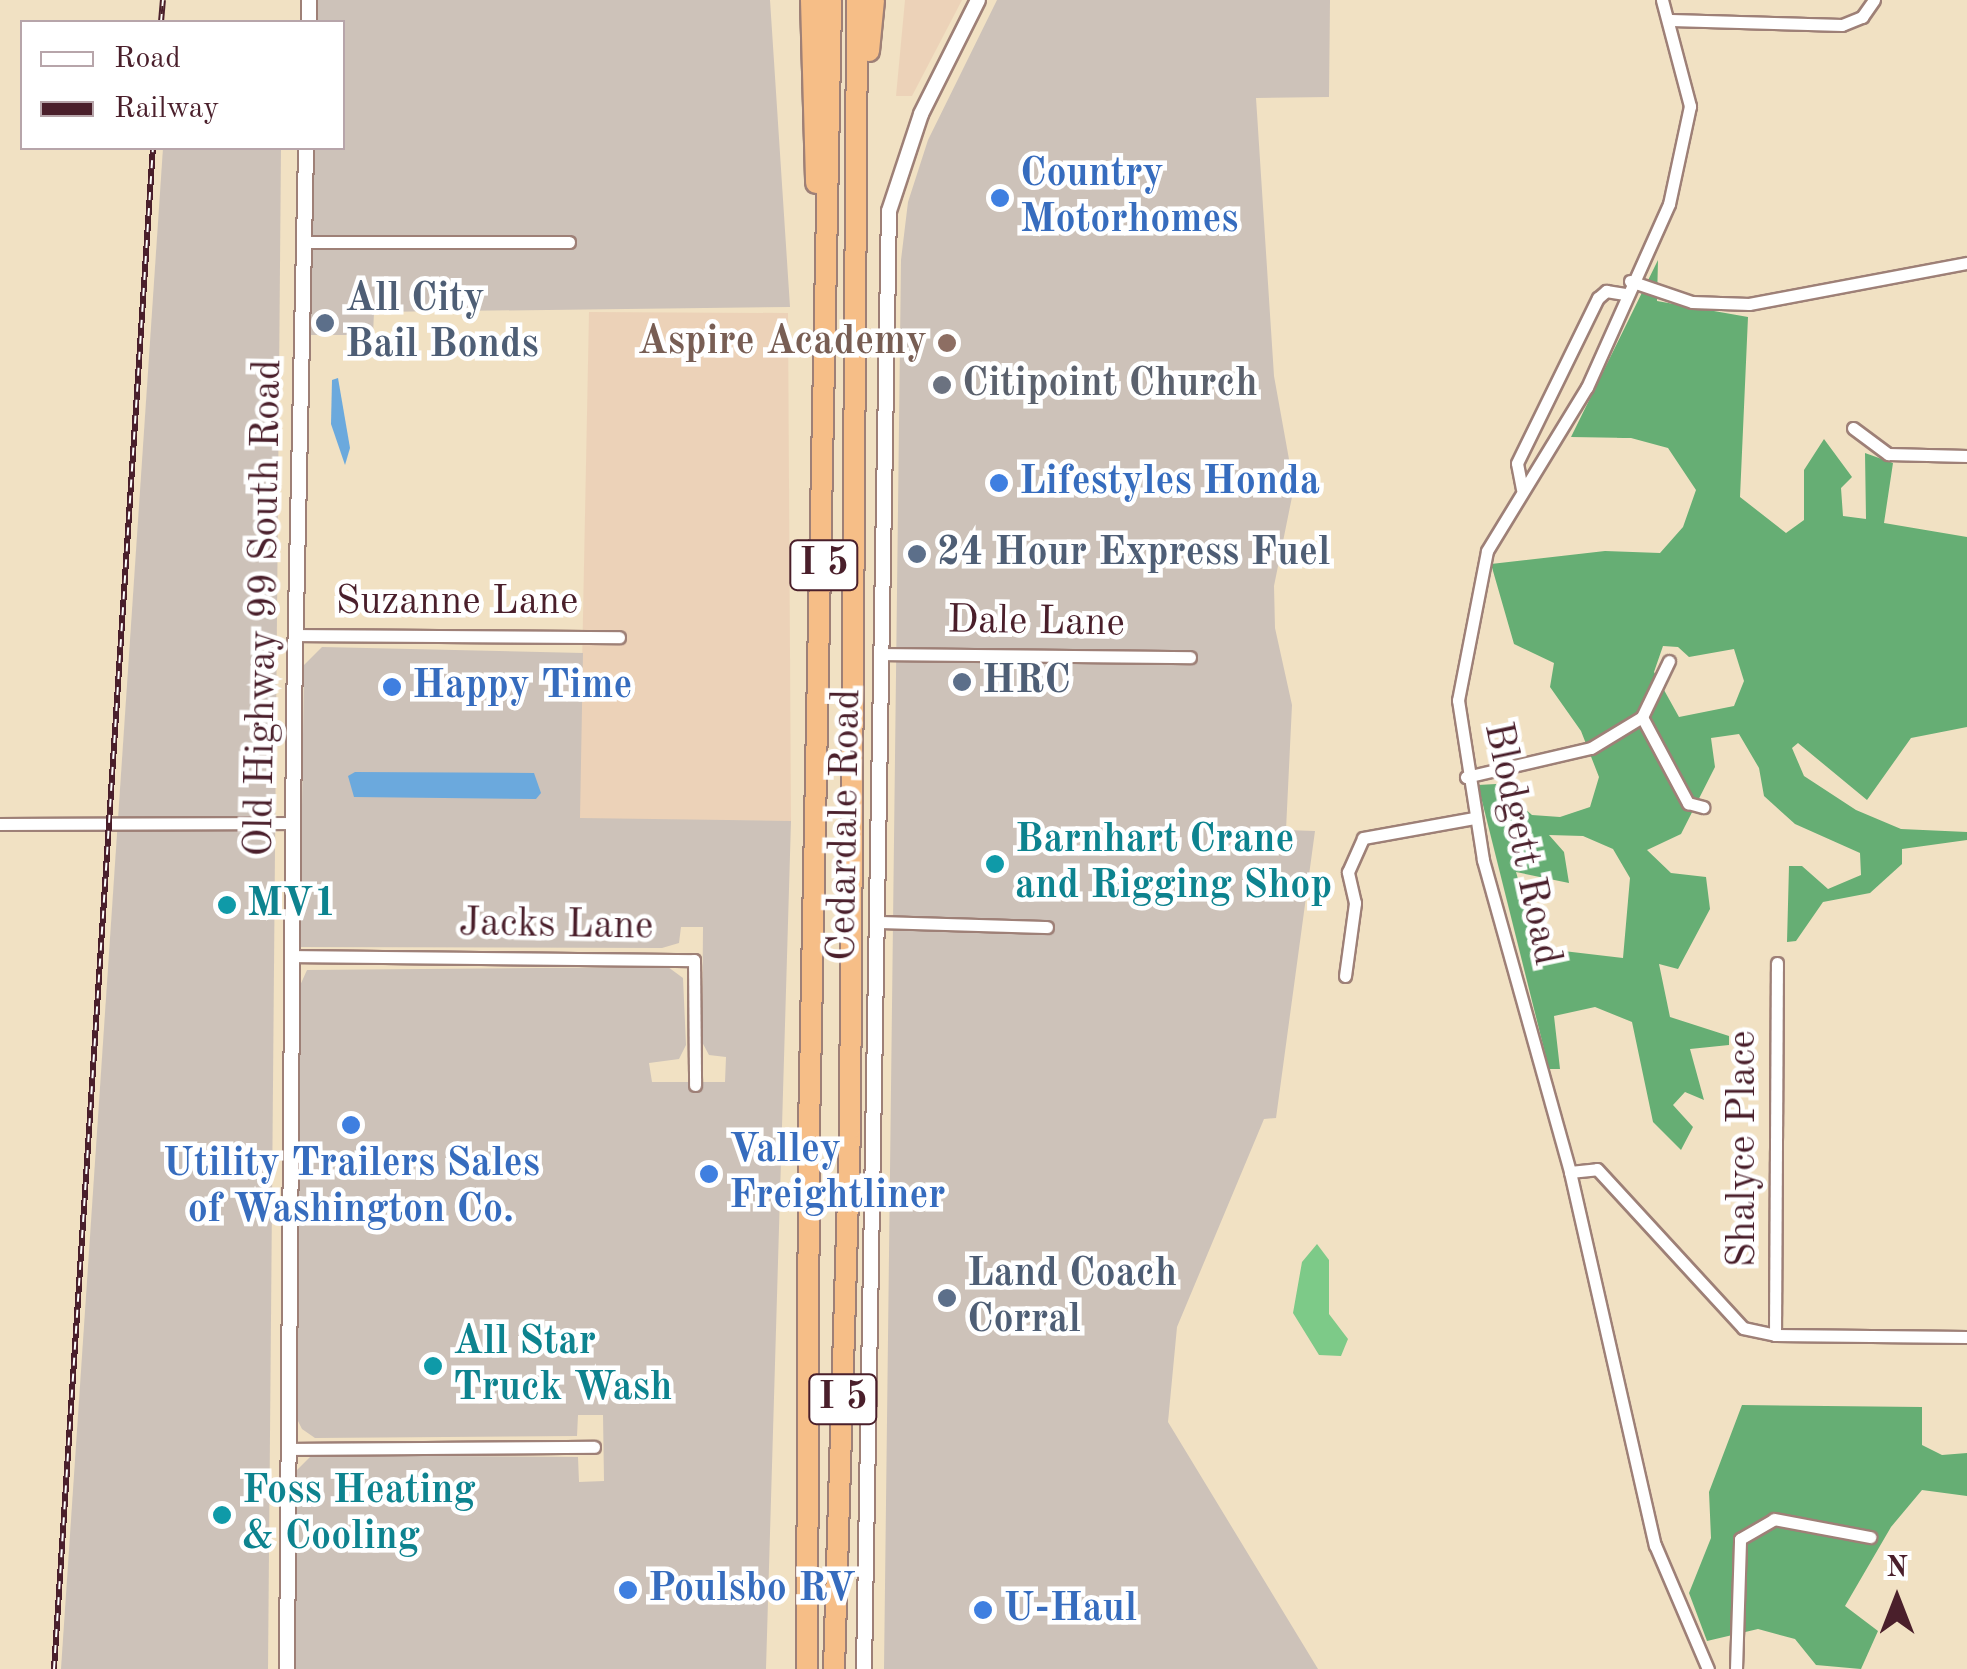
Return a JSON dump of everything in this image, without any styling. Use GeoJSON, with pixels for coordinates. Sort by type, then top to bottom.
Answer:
{"type":"FeatureCollection","features":[{"type":"Feature","properties":{"kind":"highway"},"geometry":{"type":"LineString","coordinates":[[811,0],[826,492]]}},
{"type":"Feature","properties":{"kind":"highway","name":"I 5"},"geometry":{"type":"LineString","coordinates":[[807,1669],[809,1130],[826,492],[830,0]]}},
{"type":"Feature","properties":{"kind":"highway","name":"I 5"},"geometry":{"type":"LineString","coordinates":[[834,1669],[850,1129],[858,0]]}},
{"type":"Feature","properties":{"kind":"highway"},"geometry":{"type":"LineString","coordinates":[[858,228],[874,0]]}},
{"type":"Feature","properties":{"kind":"street","name":"Cedardale Road"},"geometry":{"type":"LineString","coordinates":[[864,1669],[889,211],[922,114],[978,0]]}},
{"type":"Feature","properties":{"kind":"street","name":"Blodgett Road"},"geometry":{"type":"LineString","coordinates":[[1662,0],[1671,20],[1690,106],[1670,204],[1624,294],[1587,387],[1522,489],[1488,552],[1474,600],[1458,700],[1474,818],[1570,1172],[1656,1545],[1708,1669]]}},
{"type":"Feature","properties":{"kind":"street"},"geometry":{"type":"LineString","coordinates":[[1671,20],[1842,24],[1862,17],[1874,0]]}},
{"type":"Feature","properties":{"kind":"street","name":"Old Highway 99 South Road"},"geometry":{"type":"LineString","coordinates":[[287,1669],[291,956],[306,150]]}},
{"type":"Feature","properties":{"kind":"street"},"geometry":{"type":"LineString","coordinates":[[305,242],[568,242]]}},
{"type":"Feature","properties":{"kind":"street"},"geometry":{"type":"LineString","coordinates":[[1630,281],[1692,302],[1749,304],[1967,263]]}},
{"type":"Feature","properties":{"kind":"street"},"geometry":{"type":"LineString","coordinates":[[1522,489],[1518,463],[1598,298],[1606,291],[1624,294]]}},
{"type":"Feature","properties":{"kind":"street"},"geometry":{"type":"LineString","coordinates":[[1853,428],[1888,454],[1967,456]]}},
{"type":"Feature","properties":{"kind":"street","name":"Suzanne Lane"},"geometry":{"type":"LineString","coordinates":[[296,635],[619,637]]}},
{"type":"Feature","properties":{"kind":"street","name":"Dale Lane"},"geometry":{"type":"LineString","coordinates":[[882,654],[1190,657]]}},
{"type":"Feature","properties":{"kind":"street"},"geometry":{"type":"LineString","coordinates":[[1466,777],[1591,748],[1642,717],[1669,660]]}},
{"type":"Feature","properties":{"kind":"street"},"geometry":{"type":"LineString","coordinates":[[1642,717],[1688,803],[1702,807]]}},
{"type":"Feature","properties":{"kind":"street"},"geometry":{"type":"LineString","coordinates":[[1345,976],[1355,902],[1348,872],[1352,852],[1381,831],[1474,818]]}},
{"type":"Feature","properties":{"kind":"street"},"geometry":{"type":"LineString","coordinates":[[0,824],[293,823]]}},
{"type":"Feature","properties":{"kind":"street"},"geometry":{"type":"LineString","coordinates":[[878,922],[1047,927]]}},
{"type":"Feature","properties":{"kind":"street","name":"Jacks Lane"},"geometry":{"type":"LineString","coordinates":[[291,956],[694,960],[695,1085]]}},
{"type":"Feature","properties":{"kind":"street","name":"Shalyce Place"},"geometry":{"type":"LineString","coordinates":[[1775,1335],[1778,962]]}},
{"type":"Feature","properties":{"kind":"street"},"geometry":{"type":"LineString","coordinates":[[1570,1172],[1597,1169],[1744,1328],[1775,1335],[1967,1338]]}},
{"type":"Feature","properties":{"kind":"street"},"geometry":{"type":"LineString","coordinates":[[289,1449],[594,1447]]}},
{"type":"Feature","properties":{"kind":"street"},"geometry":{"type":"LineString","coordinates":[[1736,1669],[1740,1538],[1774,1518],[1870,1537]]}},
{"type":"Feature","properties":{"kind":"shaded area"},"geometry":{"type":"Polygon","coordinates":[[[314,0],[770,0],[790,307],[374,312],[373,335],[308,335],[311,150],[345,150],[345,20],[313,20],[314,0]]]}},
{"type":"Feature","properties":{"kind":"shaded area"},"geometry":{"type":"Polygon","coordinates":[[[905,0],[962,0],[912,96],[896,96],[905,0]]]}},
{"type":"Feature","properties":{"kind":"shaded area"},"geometry":{"type":"Polygon","coordinates":[[[997,0],[1330,0],[1329,97],[1256,98],[1274,376],[1294,487],[1274,586],[1275,628],[1292,705],[1286,830],[1315,831],[1276,1118],[1264,1119],[1177,1327],[1168,1422],[1318,1669],[884,1669],[901,260],[908,202],[928,140],[997,0]]]}},
{"type":"Feature","properties":{"kind":"shaded area"},"geometry":{"type":"Polygon","coordinates":[[[163,150],[281,150],[268,1669],[61,1669],[163,150]]]}},
{"type":"Feature","properties":{"kind":"shaded area"},"geometry":{"type":"Polygon","coordinates":[[[589,312],[788,313],[791,821],[579,819],[589,312]]]}},
{"type":"Feature","properties":{"kind":"shaded area"},"geometry":{"type":"Polygon","coordinates":[[[322,647],[583,653],[580,818],[791,821],[766,1669],[294,1669],[296,1471],[312,1455],[578,1457],[579,1482],[604,1481],[603,1415],[578,1415],[577,1436],[315,1438],[302,1429],[295,1415],[298,990],[307,970],[668,967],[683,978],[686,1045],[679,1059],[649,1063],[652,1082],[725,1082],[726,1057],[709,1055],[702,1042],[703,927],[681,927],[679,943],[662,948],[300,947],[304,665],[322,647]]]}},
{"type":"Feature","properties":{"kind":"green space"},"geometry":{"type":"Polygon","coordinates":[[[1658,260],[1657,301],[1748,317],[1740,497],[1786,533],[1804,520],[1804,470],[1824,439],[1852,477],[1841,488],[1843,516],[1866,519],[1865,453],[1893,463],[1884,523],[1967,537],[1967,727],[1911,738],[1867,800],[1798,743],[1792,748],[1804,776],[1856,810],[1901,829],[1967,832],[1967,840],[1902,849],[1902,864],[1870,893],[1823,902],[1796,941],[1787,942],[1789,866],[1802,866],[1828,889],[1861,875],[1860,853],[1795,824],[1764,796],[1759,768],[1739,734],[1711,738],[1715,767],[1681,834],[1647,850],[1671,873],[1706,877],[1710,909],[1678,969],[1659,964],[1670,1017],[1729,1036],[1729,1045],[1690,1049],[1704,1100],[1685,1092],[1673,1105],[1693,1127],[1681,1150],[1653,1122],[1632,1022],[1595,1007],[1554,1016],[1560,1069],[1549,1069],[1478,785],[1496,784],[1532,815],[1560,817],[1590,807],[1599,777],[1581,731],[1550,687],[1554,663],[1514,644],[1491,564],[1605,551],[1660,553],[1683,527],[1696,490],[1668,448],[1631,438],[1571,437],[1658,260]],[[1663,646],[1654,672],[1679,717],[1734,706],[1744,681],[1734,649],[1689,657],[1678,647],[1663,646]],[[1549,835],[1564,852],[1569,883],[1516,872],[1538,948],[1623,958],[1630,878],[1613,849],[1583,836],[1549,835]]]}},
{"type":"Feature","properties":{"kind":"green space"},"geometry":{"type":"Polygon","coordinates":[[[1317,1244],[1329,1260],[1329,1314],[1348,1339],[1341,1356],[1319,1355],[1293,1313],[1302,1262],[1317,1244]]]}},
{"type":"Feature","properties":{"kind":"green space"},"geometry":{"type":"Polygon","coordinates":[[[1742,1405],[1922,1407],[1922,1445],[1942,1455],[1967,1453],[1967,1496],[1922,1490],[1891,1527],[1845,1606],[1878,1631],[1861,1669],[1816,1665],[1795,1639],[1758,1629],[1707,1641],[1689,1593],[1711,1538],[1709,1492],[1742,1405]]]}},
{"type":"Feature","properties":{"kind":"water"},"geometry":{"type":"Polygon","coordinates":[[[338,378],[350,448],[345,465],[331,424],[332,380],[338,378]]]}},
{"type":"Feature","properties":{"kind":"water"},"geometry":{"type":"Polygon","coordinates":[[[355,772],[534,773],[541,793],[536,799],[354,797],[348,776],[355,772]]]}},
{"type":"Feature","properties":{"kind":"railway"},"geometry":{"type":"LineString","coordinates":[[161,20],[163,0]]}},
{"type":"Feature","properties":{"kind":"railway"},"geometry":{"type":"LineString","coordinates":[[54,1669],[153,150]]}},
{"type":"Feature","properties":{"kind":"place","name":"Country Motorhomes"},"geometry":{"type":"Point","coordinates":[1000,198]}},
{"type":"Feature","properties":{"kind":"place","name":"All City Bail Bonds"},"geometry":{"type":"Point","coordinates":[325,323]}},
{"type":"Feature","properties":{"kind":"place","name":"Aspire Academy"},"geometry":{"type":"Point","coordinates":[947,343]}},
{"type":"Feature","properties":{"kind":"place","name":"Citipoint Church"},"geometry":{"type":"Point","coordinates":[942,385]}},
{"type":"Feature","properties":{"kind":"place","name":"Lifestyles Honda"},"geometry":{"type":"Point","coordinates":[999,483]}},
{"type":"Feature","properties":{"kind":"place","name":"24 Hour Express Fuel"},"geometry":{"type":"Point","coordinates":[917,554]}},
{"type":"Feature","properties":{"kind":"place","name":"HRC"},"geometry":{"type":"Point","coordinates":[962,682]}},
{"type":"Feature","properties":{"kind":"place","name":"Happy Time"},"geometry":{"type":"Point","coordinates":[392,687]}},
{"type":"Feature","properties":{"kind":"place","name":"Barnhart Crane and Rigging Shop"},"geometry":{"type":"Point","coordinates":[995,864]}},
{"type":"Feature","properties":{"kind":"place","name":"MV1"},"geometry":{"type":"Point","coordinates":[227,905]}},
{"type":"Feature","properties":{"kind":"place","name":"Utility Trailers Sales of Washington Co."},"geometry":{"type":"Point","coordinates":[351,1125]}},
{"type":"Feature","properties":{"kind":"place","name":"Valley Freightliner"},"geometry":{"type":"Point","coordinates":[709,1174]}},
{"type":"Feature","properties":{"kind":"place","name":"Land Coach Corral"},"geometry":{"type":"Point","coordinates":[947,1298]}},
{"type":"Feature","properties":{"kind":"place","name":"All Star Truck Wash"},"geometry":{"type":"Point","coordinates":[433,1366]}},
{"type":"Feature","properties":{"kind":"place","name":"Foss Heating & Cooling"},"geometry":{"type":"Point","coordinates":[222,1515]}},
{"type":"Feature","properties":{"kind":"place","name":"Poulsbo RV"},"geometry":{"type":"Point","coordinates":[628,1590]}},
{"type":"Feature","properties":{"kind":"place","name":"U-Haul"},"geometry":{"type":"Point","coordinates":[983,1610]}}]}
